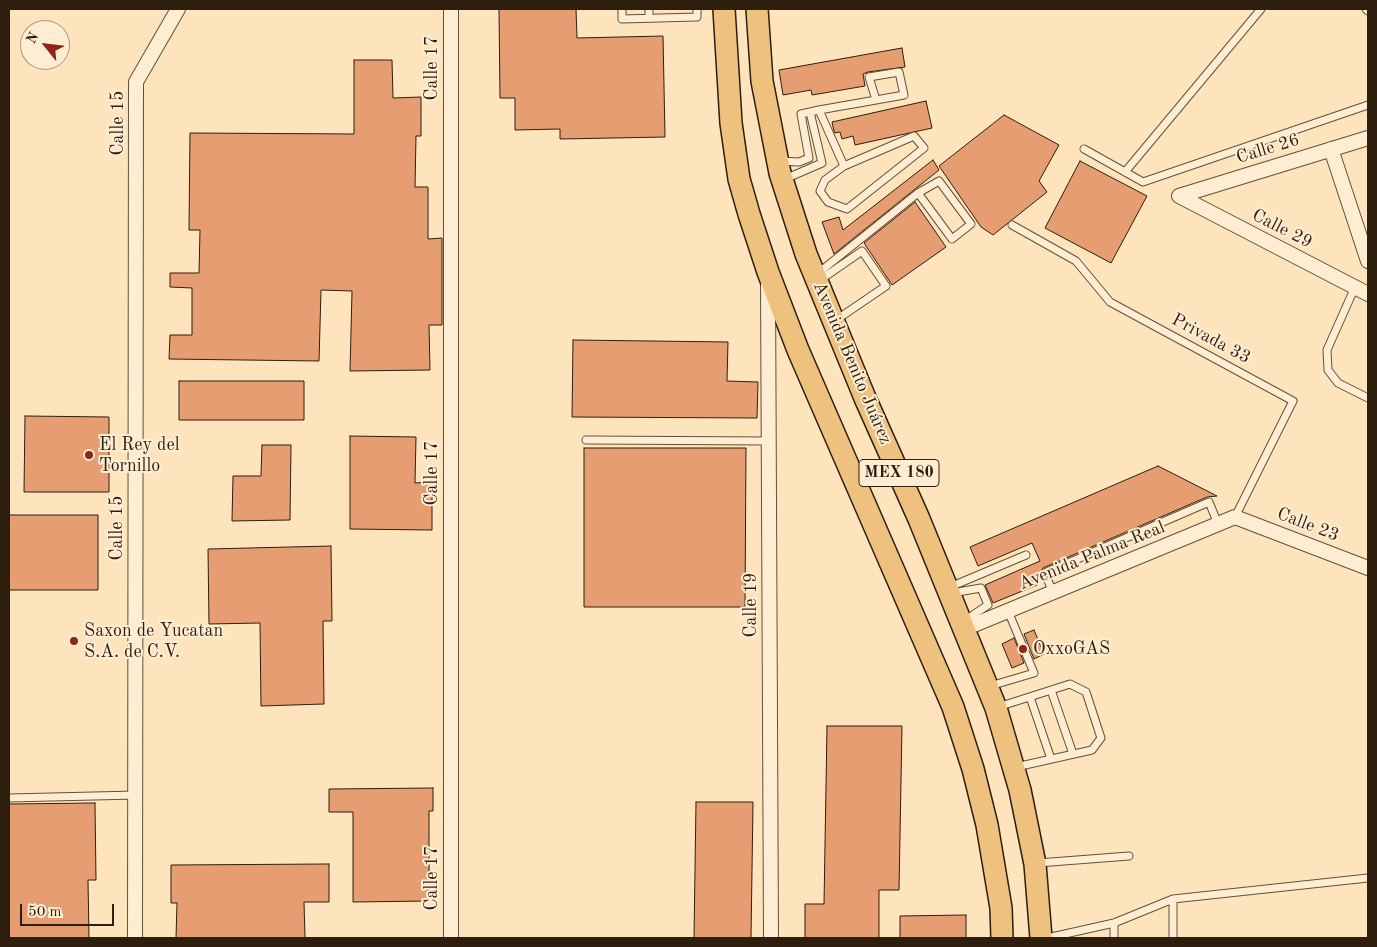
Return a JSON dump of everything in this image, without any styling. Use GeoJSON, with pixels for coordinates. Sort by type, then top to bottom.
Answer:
{"type":"FeatureCollection","features":[{"type":"Feature","properties":{"kind":"main road","name":"MEX 180"},"geometry":{"type":"LineString","coordinates":[[724,9],[732,123],[739,179],[768,272],[849,470],[919,625],[953,707],[973,769],[987,825],[1001,908],[1002,938]]}},
{"type":"Feature","properties":{"kind":"main road","name":"Avenida Benito Juárez"},"geometry":{"type":"LineString","coordinates":[[757,9],[762,81],[779,170],[816,279],[949,591],[996,708],[1014,768],[1035,864],[1041,938]]}},
{"type":"Feature","properties":{"kind":"street","name":"Calle 15"},"geometry":{"type":"LineString","coordinates":[[135,938],[136,82],[178,9]]}},
{"type":"Feature","properties":{"kind":"street","name":"Calle 17"},"geometry":{"type":"LineString","coordinates":[[451,9],[451,938]]}},
{"type":"Feature","properties":{"kind":"street","name":"Calle 26"},"geometry":{"type":"LineString","coordinates":[[1179,196],[1368,138]]}},
{"type":"Feature","properties":{"kind":"street"},"geometry":{"type":"LineString","coordinates":[[1331,149],[1368,261]]}},
{"type":"Feature","properties":{"kind":"street","name":"Calle 29"},"geometry":{"type":"LineString","coordinates":[[1179,196],[1368,294]]}},
{"type":"Feature","properties":{"kind":"street","name":"Calle 19"},"geometry":{"type":"LineString","coordinates":[[768,272],[771,938]]}},
{"type":"Feature","properties":{"kind":"street","name":"Avenida Palma Real"},"geometry":{"type":"LineString","coordinates":[[963,626],[1008,611],[1235,518]]}},
{"type":"Feature","properties":{"kind":"street","name":"Calle 23"},"geometry":{"type":"LineString","coordinates":[[1235,518],[1368,568]]}},
{"type":"Feature","properties":{"kind":"lane"},"geometry":{"type":"LineString","coordinates":[[622,9],[622,19],[697,17],[697,9]]}},
{"type":"Feature","properties":{"kind":"lane"},"geometry":{"type":"LineString","coordinates":[[649,9],[649,18]]}},
{"type":"Feature","properties":{"kind":"lane"},"geometry":{"type":"LineString","coordinates":[[1125,172],[1261,9]]}},
{"type":"Feature","properties":{"kind":"lane"},"geometry":{"type":"LineString","coordinates":[[779,170],[809,158],[802,114],[904,95],[899,72],[869,77],[876,100]]}},
{"type":"Feature","properties":{"kind":"lane"},"geometry":{"type":"LineString","coordinates":[[1084,150],[1143,182],[1368,105]]}},
{"type":"Feature","properties":{"kind":"lane"},"geometry":{"type":"LineString","coordinates":[[819,110],[844,166]]}},
{"type":"Feature","properties":{"kind":"lane"},"geometry":{"type":"LineString","coordinates":[[779,170],[822,163],[810,112]]}},
{"type":"Feature","properties":{"kind":"lane"},"geometry":{"type":"LineString","coordinates":[[914,136],[924,148],[846,209],[828,202],[820,191],[825,180],[844,166],[914,136]]}},
{"type":"Feature","properties":{"kind":"lane"},"geometry":{"type":"LineString","coordinates":[[816,279],[918,193],[939,181],[971,224],[952,239],[918,193]]}},
{"type":"Feature","properties":{"kind":"lane","name":"Privada 33"},"geometry":{"type":"LineString","coordinates":[[1012,226],[1076,261],[1110,302],[1293,401],[1235,518]]}},
{"type":"Feature","properties":{"kind":"lane"},"geometry":{"type":"LineString","coordinates":[[816,279],[862,251],[886,286],[834,322]]}},
{"type":"Feature","properties":{"kind":"lane"},"geometry":{"type":"LineString","coordinates":[[1355,288],[1327,350],[1328,370],[1338,383],[1368,398]]}},
{"type":"Feature","properties":{"kind":"lane"},"geometry":{"type":"LineString","coordinates":[[586,440],[768,441]]}},
{"type":"Feature","properties":{"kind":"lane"},"geometry":{"type":"LineString","coordinates":[[1053,593],[1045,572],[1209,502],[1218,524]]}},
{"type":"Feature","properties":{"kind":"lane"},"geometry":{"type":"LineString","coordinates":[[949,591],[1026,555]]}},
{"type":"Feature","properties":{"kind":"lane"},"geometry":{"type":"LineString","coordinates":[[949,591],[981,588],[988,605],[963,626]]}},
{"type":"Feature","properties":{"kind":"lane"},"geometry":{"type":"LineString","coordinates":[[988,687],[1034,673],[1008,611]]}},
{"type":"Feature","properties":{"kind":"lane"},"geometry":{"type":"LineString","coordinates":[[996,708],[1070,684],[1086,692],[1101,738],[1092,750],[1014,768]]}},
{"type":"Feature","properties":{"kind":"lane"},"geometry":{"type":"LineString","coordinates":[[1051,690],[1073,754]]}},
{"type":"Feature","properties":{"kind":"lane"},"geometry":{"type":"LineString","coordinates":[[1030,697],[1051,759]]}},
{"type":"Feature","properties":{"kind":"lane"},"geometry":{"type":"LineString","coordinates":[[9,798],[136,795]]}},
{"type":"Feature","properties":{"kind":"lane"},"geometry":{"type":"LineString","coordinates":[[1035,864],[1129,856]]}},
{"type":"Feature","properties":{"kind":"lane"},"geometry":{"type":"LineString","coordinates":[[1047,938],[1114,923],[1173,899],[1368,878]]}},
{"type":"Feature","properties":{"kind":"lane"},"geometry":{"type":"LineString","coordinates":[[1173,899],[1173,938]]}},
{"type":"Feature","properties":{"kind":"lane"},"geometry":{"type":"LineString","coordinates":[[1114,923],[1114,938]]}},
{"type":"Feature","properties":{"kind":"building"},"geometry":{"type":"Polygon","coordinates":[[[499,9],[576,9],[577,38],[663,36],[665,137],[560,139],[560,129],[515,130],[515,98],[500,98],[499,9]]]}},
{"type":"Feature","properties":{"kind":"building"},"geometry":{"type":"Polygon","coordinates":[[[902,48],[905,67],[863,74],[865,86],[812,95],[811,90],[783,95],[779,70],[902,48]]]}},
{"type":"Feature","properties":{"kind":"building"},"geometry":{"type":"Polygon","coordinates":[[[354,60],[392,60],[393,98],[421,97],[421,136],[416,136],[415,187],[428,187],[428,239],[442,238],[442,325],[429,325],[430,370],[350,371],[352,291],[321,290],[319,361],[169,359],[170,335],[192,335],[192,288],[170,287],[170,273],[199,273],[200,230],[189,230],[190,133],[354,134],[354,60]]]}},
{"type":"Feature","properties":{"kind":"building"},"geometry":{"type":"Polygon","coordinates":[[[926,101],[932,128],[855,145],[853,136],[842,139],[840,132],[835,133],[834,131],[832,122],[926,101]]]}},
{"type":"Feature","properties":{"kind":"building"},"geometry":{"type":"Polygon","coordinates":[[[1004,115],[1059,145],[1039,181],[1047,192],[993,235],[981,227],[939,166],[1004,115]]]}},
{"type":"Feature","properties":{"kind":"building"},"geometry":{"type":"Polygon","coordinates":[[[933,160],[939,170],[834,254],[822,222],[839,217],[843,230],[933,160]]]}},
{"type":"Feature","properties":{"kind":"building"},"geometry":{"type":"Polygon","coordinates":[[[1080,161],[1147,196],[1111,263],[1045,228],[1080,161]]]}},
{"type":"Feature","properties":{"kind":"building"},"geometry":{"type":"Polygon","coordinates":[[[915,202],[946,247],[892,285],[864,243],[915,202]]]}},
{"type":"Feature","properties":{"kind":"building"},"geometry":{"type":"Polygon","coordinates":[[[573,340],[728,342],[727,381],[758,382],[757,418],[572,417],[573,340]]]}},
{"type":"Feature","properties":{"kind":"building"},"geometry":{"type":"Polygon","coordinates":[[[179,381],[304,381],[304,420],[179,420],[179,381]]]}},
{"type":"Feature","properties":{"kind":"building"},"geometry":{"type":"Polygon","coordinates":[[[25,416],[109,417],[109,492],[24,492],[25,416]]]}},
{"type":"Feature","properties":{"kind":"building"},"geometry":{"type":"Polygon","coordinates":[[[350,436],[416,437],[415,483],[432,482],[432,530],[350,529],[350,436]]]}},
{"type":"Feature","properties":{"kind":"building"},"geometry":{"type":"Polygon","coordinates":[[[262,445],[291,445],[290,520],[232,521],[233,476],[261,476],[262,445]]]}},
{"type":"Feature","properties":{"kind":"building"},"geometry":{"type":"Polygon","coordinates":[[[584,448],[746,448],[745,607],[584,607],[584,448]]]}},
{"type":"Feature","properties":{"kind":"building"},"geometry":{"type":"Polygon","coordinates":[[[1158,466],[1217,496],[1207,497],[1043,568],[1040,573],[1033,576],[1037,585],[993,603],[985,585],[1040,561],[1032,543],[978,566],[970,547],[1158,466]]]}},
{"type":"Feature","properties":{"kind":"building"},"geometry":{"type":"Polygon","coordinates":[[[9,515],[98,515],[98,590],[9,590],[9,515]]]}},
{"type":"Feature","properties":{"kind":"building"},"geometry":{"type":"Polygon","coordinates":[[[331,546],[332,621],[323,621],[324,704],[261,706],[260,623],[209,624],[208,549],[331,546]]]}},
{"type":"Feature","properties":{"kind":"building"},"geometry":{"type":"Polygon","coordinates":[[[1034,630],[1044,654],[1034,659],[1024,634],[1034,630]]]}},
{"type":"Feature","properties":{"kind":"building"},"geometry":{"type":"Polygon","coordinates":[[[1014,638],[1024,663],[1012,668],[1002,644],[1014,638]]]}},
{"type":"Feature","properties":{"kind":"building"},"geometry":{"type":"Polygon","coordinates":[[[827,726],[902,726],[899,890],[879,890],[879,938],[805,938],[805,904],[824,904],[827,726]]]}},
{"type":"Feature","properties":{"kind":"building"},"geometry":{"type":"Polygon","coordinates":[[[433,788],[433,811],[429,811],[429,901],[353,902],[353,812],[329,812],[329,789],[433,788]]]}},
{"type":"Feature","properties":{"kind":"building"},"geometry":{"type":"Polygon","coordinates":[[[696,802],[753,802],[751,938],[694,938],[696,802]]]}},
{"type":"Feature","properties":{"kind":"building"},"geometry":{"type":"Polygon","coordinates":[[[95,803],[96,880],[88,880],[89,938],[9,938],[9,804],[95,803]]]}},
{"type":"Feature","properties":{"kind":"building"},"geometry":{"type":"Polygon","coordinates":[[[329,864],[329,902],[304,902],[305,938],[176,938],[177,903],[171,903],[171,865],[329,864]]]}},
{"type":"Feature","properties":{"kind":"building"},"geometry":{"type":"Polygon","coordinates":[[[966,915],[966,938],[900,938],[900,916],[966,915]]]}},
{"type":"Feature","properties":{"kind":"place","name":"El Rey del Tornillo"},"geometry":{"type":"Point","coordinates":[89,455]}},
{"type":"Feature","properties":{"kind":"place","name":"Saxon de Yucatan S.A. de C.V."},"geometry":{"type":"Point","coordinates":[74,641]}},
{"type":"Feature","properties":{"kind":"place","name":"OxxoGAS"},"geometry":{"type":"Point","coordinates":[1023,649]}}]}
